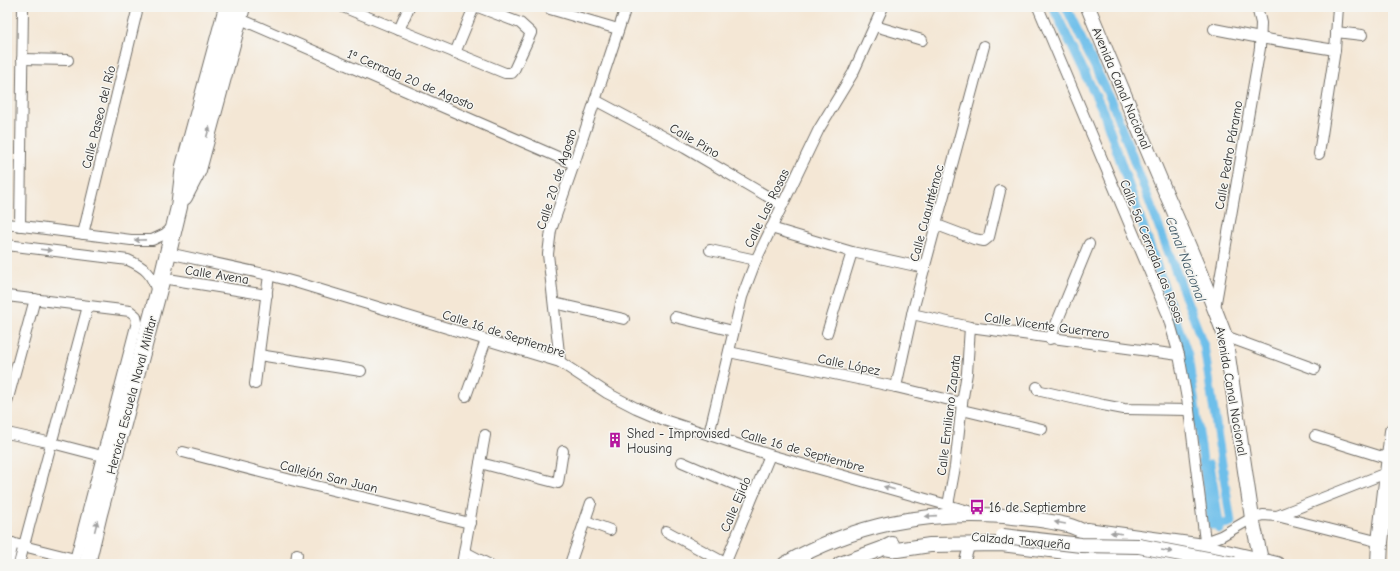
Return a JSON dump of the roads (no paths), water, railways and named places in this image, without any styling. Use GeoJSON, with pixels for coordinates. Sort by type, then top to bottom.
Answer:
{"type":"FeatureCollection","features":[{"type":"Feature","properties":{"kind":"main road","name":"Avenida Canal Nacional"},"geometry":{"type":"LineString","coordinates":[[1088,7],[1118,82],[1215,308],[1225,336],[1252,518],[1261,560]]}},
{"type":"Feature","properties":{"kind":"main road","name":"Heroica Escuela Naval Militar"},"geometry":{"type":"LineString","coordinates":[[79,562],[99,514],[158,294],[179,207],[198,170],[236,10]]}},
{"type":"Feature","properties":{"kind":"main road"},"geometry":{"type":"LineString","coordinates":[[1379,564],[1380,542],[1393,432]]}},
{"type":"Feature","properties":{"kind":"main road","name":"Calzada Taxqueña"},"geometry":{"type":"LineString","coordinates":[[785,564],[825,544],[880,525],[926,517],[981,515],[1043,520],[1068,525],[1080,529],[1136,559]]}},
{"type":"Feature","properties":{"kind":"main road","name":"Calzada Taxqueña"},"geometry":{"type":"LineString","coordinates":[[1080,529],[1201,543],[1278,564]]}},
{"type":"Feature","properties":{"kind":"main road","name":"Calzada Taxqueña"},"geometry":{"type":"LineString","coordinates":[[840,564],[869,559],[894,543],[930,536],[962,535],[1003,536],[1082,546],[1138,546],[1234,564]]}},
{"type":"Feature","properties":{"kind":"main road","name":"Calzada Taxqueña"},"geometry":{"type":"LineString","coordinates":[[884,548],[897,550],[930,545],[970,543],[1001,544],[1118,562],[1136,559],[1172,564]]}},
{"type":"Feature","properties":{"kind":"street"},"geometry":{"type":"LineString","coordinates":[[20,226],[23,7]]}},
{"type":"Feature","properties":{"kind":"street","name":"Calle Paseo del Río"},"geometry":{"type":"LineString","coordinates":[[82,234],[138,7]]}},
{"type":"Feature","properties":{"kind":"street","name":"Heroica Escuela Naval Militar"},"geometry":{"type":"LineString","coordinates":[[174,226],[178,164],[221,7]]}},
{"type":"Feature","properties":{"kind":"street"},"geometry":{"type":"LineString","coordinates":[[400,30],[409,7]]}},
{"type":"Feature","properties":{"kind":"street"},"geometry":{"type":"LineString","coordinates":[[455,53],[474,7]]}},
{"type":"Feature","properties":{"kind":"street"},"geometry":{"type":"LineString","coordinates":[[349,8],[505,73],[512,73],[531,33],[520,24],[478,7]]}},
{"type":"Feature","properties":{"kind":"street","name":"Calle 20 de Agosto"},"geometry":{"type":"LineString","coordinates":[[560,362],[548,254],[551,230],[626,7]]}},
{"type":"Feature","properties":{"kind":"street","name":"Calle Las Rosas"},"geometry":{"type":"LineString","coordinates":[[708,434],[742,297],[756,260],[819,129],[853,73],[883,7]]}},
{"type":"Feature","properties":{"kind":"street","name":"Calle 5a Cerrada Las Rosas"},"geometry":{"type":"LineString","coordinates":[[1038,7],[1167,313],[1179,355],[1188,410],[1201,543]]}},
{"type":"Feature","properties":{"kind":"street","name":"Calle Pedro Páramo"},"geometry":{"type":"LineString","coordinates":[[1215,308],[1260,38],[1262,23],[1257,7]]}},
{"type":"Feature","properties":{"kind":"street"},"geometry":{"type":"LineString","coordinates":[[1319,154],[1335,50],[1338,7]]}},
{"type":"Feature","properties":{"kind":"street"},"geometry":{"type":"LineString","coordinates":[[550,9],[618,29]]}},
{"type":"Feature","properties":{"kind":"street","name":"1ª Cerrada 20 de Agosto"},"geometry":{"type":"LineString","coordinates":[[236,10],[574,164]]}},
{"type":"Feature","properties":{"kind":"street"},"geometry":{"type":"LineString","coordinates":[[875,26],[922,40]]}},
{"type":"Feature","properties":{"kind":"street"},"geometry":{"type":"LineString","coordinates":[[1214,28],[1260,38],[1335,50]]}},
{"type":"Feature","properties":{"kind":"street"},"geometry":{"type":"LineString","coordinates":[[1336,32],[1362,35]]}},
{"type":"Feature","properties":{"kind":"street","name":"Calle Cuauhtémoc"},"geometry":{"type":"LineString","coordinates":[[896,388],[912,314],[984,46]]}},
{"type":"Feature","properties":{"kind":"street"},"geometry":{"type":"LineString","coordinates":[[22,59],[68,60]]}},
{"type":"Feature","properties":{"kind":"street","name":"Calle Pino"},"geometry":{"type":"LineString","coordinates":[[595,100],[685,148],[782,205]]}},
{"type":"Feature","properties":{"kind":"street"},"geometry":{"type":"LineString","coordinates":[[937,225],[974,239],[984,241],[989,237],[1000,191]]}},
{"type":"Feature","properties":{"kind":"street"},"geometry":{"type":"LineString","coordinates":[[7,224],[131,240],[152,240],[165,234],[174,226]]}},
{"type":"Feature","properties":{"kind":"street"},"geometry":{"type":"LineString","coordinates":[[771,228],[852,252],[925,268]]}},
{"type":"Feature","properties":{"kind":"street"},"geometry":{"type":"LineString","coordinates":[[1050,339],[1089,244]]}},
{"type":"Feature","properties":{"kind":"street"},"geometry":{"type":"LineString","coordinates":[[7,245],[128,260],[140,265],[150,274],[158,294]]}},
{"type":"Feature","properties":{"kind":"street"},"geometry":{"type":"LineString","coordinates":[[710,250],[756,260]]}},
{"type":"Feature","properties":{"kind":"street"},"geometry":{"type":"LineString","coordinates":[[827,333],[852,252]]}},
{"type":"Feature","properties":{"kind":"street","name":"Calle 16 de Septiembre"},"geometry":{"type":"LineString","coordinates":[[168,253],[269,275],[560,362],[607,393],[664,420],[770,455],[981,515]]}},
{"type":"Feature","properties":{"kind":"street"},"geometry":{"type":"LineString","coordinates":[[255,384],[269,275]]}},
{"type":"Feature","properties":{"kind":"street","name":"Calle Avena"},"geometry":{"type":"LineString","coordinates":[[162,278],[267,295]]}},
{"type":"Feature","properties":{"kind":"street"},"geometry":{"type":"LineString","coordinates":[[7,296],[130,311],[136,316],[137,322],[102,456],[79,562],[10,542],[8,564]]}},
{"type":"Feature","properties":{"kind":"street"},"geometry":{"type":"LineString","coordinates":[[7,402],[35,299]]}},
{"type":"Feature","properties":{"kind":"street"},"geometry":{"type":"LineString","coordinates":[[554,303],[624,319]]}},
{"type":"Feature","properties":{"kind":"street"},"geometry":{"type":"LineString","coordinates":[[20,564],[88,306]]}},
{"type":"Feature","properties":{"kind":"street","name":"Calle Vicente Guerrero"},"geometry":{"type":"LineString","coordinates":[[912,314],[970,327],[1050,339],[1179,355]]}},
{"type":"Feature","properties":{"kind":"street"},"geometry":{"type":"LineString","coordinates":[[675,317],[733,331]]}},
{"type":"Feature","properties":{"kind":"street","name":"Calle Emiliano Zapata"},"geometry":{"type":"LineString","coordinates":[[948,505],[955,467],[967,373],[970,327]]}},
{"type":"Feature","properties":{"kind":"street"},"geometry":{"type":"LineString","coordinates":[[1225,336],[1315,369]]}},
{"type":"Feature","properties":{"kind":"street"},"geometry":{"type":"LineString","coordinates":[[466,396],[486,340]]}},
{"type":"Feature","properties":{"kind":"street","name":"Calle López"},"geometry":{"type":"LineString","coordinates":[[729,352],[896,388],[1042,429]]}},
{"type":"Feature","properties":{"kind":"street"},"geometry":{"type":"LineString","coordinates":[[259,355],[361,371]]}},
{"type":"Feature","properties":{"kind":"street"},"geometry":{"type":"LineString","coordinates":[[1036,387],[1041,391],[1103,405],[1124,408],[1188,410]]}},
{"type":"Feature","properties":{"kind":"street"},"geometry":{"type":"LineString","coordinates":[[7,433],[102,456]]}},
{"type":"Feature","properties":{"kind":"street"},"geometry":{"type":"LineString","coordinates":[[462,564],[485,435]]}},
{"type":"Feature","properties":{"kind":"street"},"geometry":{"type":"LineString","coordinates":[[1315,436],[1389,459]]}},
{"type":"Feature","properties":{"kind":"street"},"geometry":{"type":"LineString","coordinates":[[480,463],[558,483],[563,451]]}},
{"type":"Feature","properties":{"kind":"street","name":"Callejón San Juan"},"geometry":{"type":"LineString","coordinates":[[183,452],[295,481],[470,523]]}},
{"type":"Feature","properties":{"kind":"street","name":"Calle Ejido"},"geometry":{"type":"LineString","coordinates":[[725,564],[770,455]]}},
{"type":"Feature","properties":{"kind":"street"},"geometry":{"type":"LineString","coordinates":[[682,462],[754,493]]}},
{"type":"Feature","properties":{"kind":"street"},"geometry":{"type":"LineString","coordinates":[[1277,516],[1380,476]]}},
{"type":"Feature","properties":{"kind":"street"},"geometry":{"type":"LineString","coordinates":[[570,564],[591,503]]}},
{"type":"Feature","properties":{"kind":"street"},"geometry":{"type":"LineString","coordinates":[[1201,543],[1222,536],[1252,518],[1263,515],[1277,516],[1380,542]]}},
{"type":"Feature","properties":{"kind":"street"},"geometry":{"type":"LineString","coordinates":[[586,521],[610,530]]}},
{"type":"Feature","properties":{"kind":"street"},"geometry":{"type":"LineString","coordinates":[[666,531],[725,564]]}},
{"type":"Feature","properties":{"kind":"street"},"geometry":{"type":"LineString","coordinates":[[964,564],[970,543]]}},
{"type":"Feature","properties":{"kind":"street"},"geometry":{"type":"LineString","coordinates":[[464,552],[488,564]]}},
{"type":"Feature","properties":{"kind":"waterway","name":"Canal Nacional"},"geometry":{"type":"LineString","coordinates":[[1053,7],[1103,111],[1188,355],[1212,525],[1231,523],[1204,346],[1111,100],[1066,7]]}},
{"type":"Feature","properties":{"kind":"waterway","name":"Canal Nacional"},"geometry":{"type":"LineString","coordinates":[[1210,464],[1220,529]]}},
{"type":"Feature","properties":{"kind":"place","name":"Shed - Improvised Housing"},"geometry":{"type":"Point","coordinates":[615,440]}},
{"type":"Feature","properties":{"kind":"place","name":"16 de Septiembre"},"geometry":{"type":"Point","coordinates":[977,507]}}]}
